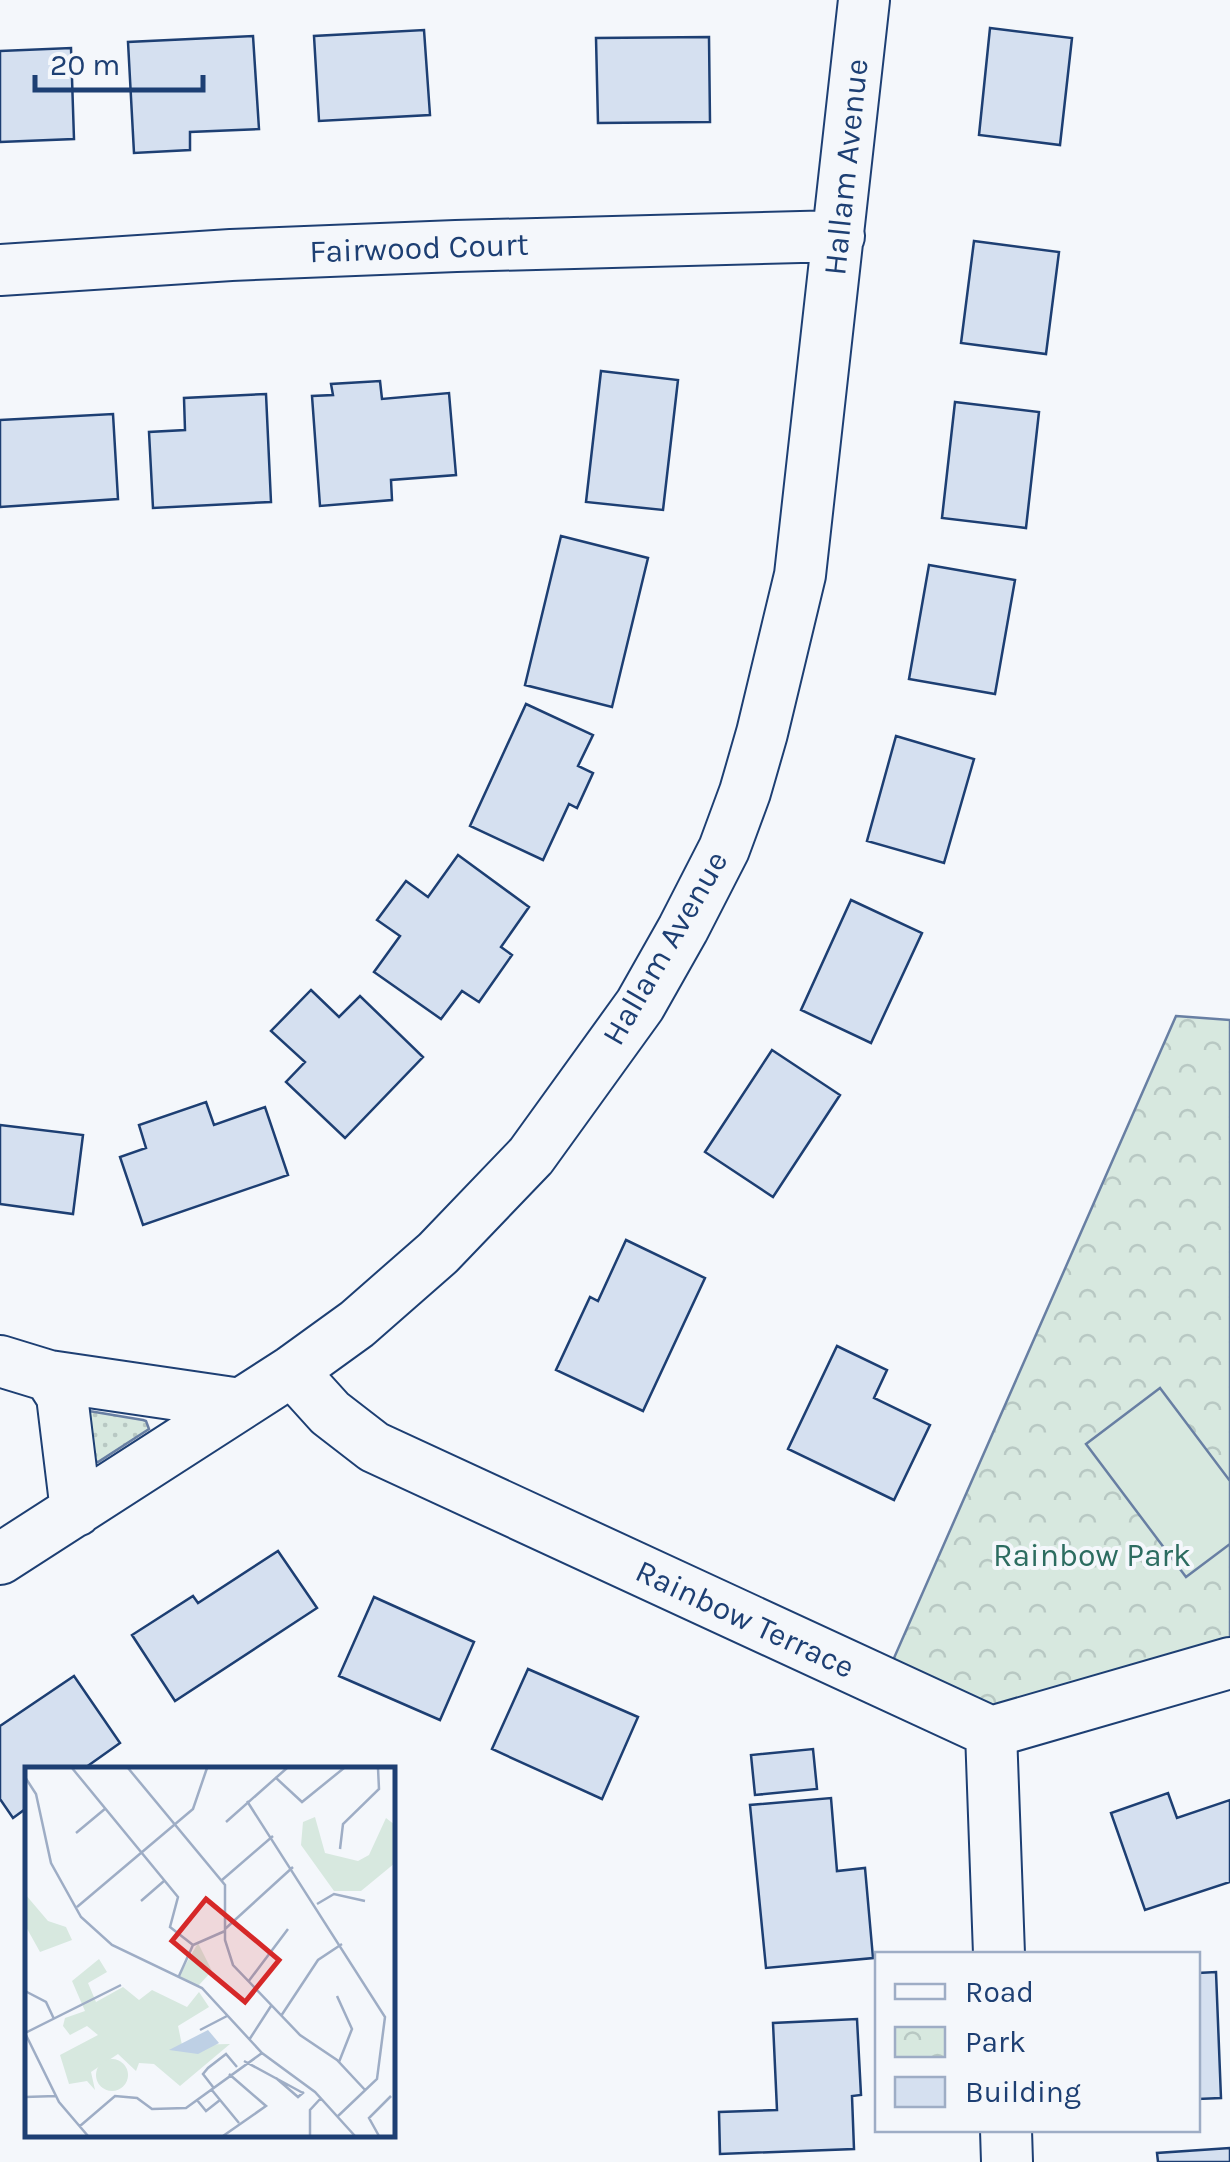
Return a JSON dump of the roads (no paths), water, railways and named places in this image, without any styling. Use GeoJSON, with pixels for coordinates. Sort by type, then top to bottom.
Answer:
{"type":"FeatureCollection","features":[{"type":"Feature","properties":{"kind":"street","name":"Hallam Avenue"},"geometry":{"type":"LineString","coordinates":[[0,1559],[292,1372],[357,1324],[438,1252],[531,1156],[640,1006],[683,929],[724,848],[745,792],[800,575],[864,0]]}},
{"type":"Feature","properties":{"kind":"street","name":"Fairwood Court"},"geometry":{"type":"LineString","coordinates":[[0,270],[231,255],[839,236]]}},
{"type":"Feature","properties":{"kind":"street"},"geometry":{"type":"LineString","coordinates":[[0,1361],[49,1376],[240,1404]]}},
{"type":"Feature","properties":{"kind":"street","name":"Rainbow Terrace"},"geometry":{"type":"LineString","coordinates":[[292,1372],[330,1413],[374,1447],[991,1732]]}},
{"type":"Feature","properties":{"kind":"street"},"geometry":{"type":"LineString","coordinates":[[49,1376],[62,1396],[76,1511]]}},
{"type":"Feature","properties":{"kind":"street"},"geometry":{"type":"LineString","coordinates":[[999,1952],[991,1732],[1230,1663]]}},
{"type":"Feature","properties":{"kind":"street"},"geometry":{"type":"LineString","coordinates":[[1006,2132],[1008,2162]]}},
{"type":"Feature","properties":{"kind":"park label","name":"Rainbow Park"},"geometry":{"type":"Point","coordinates":[1092,1555]}}]}
